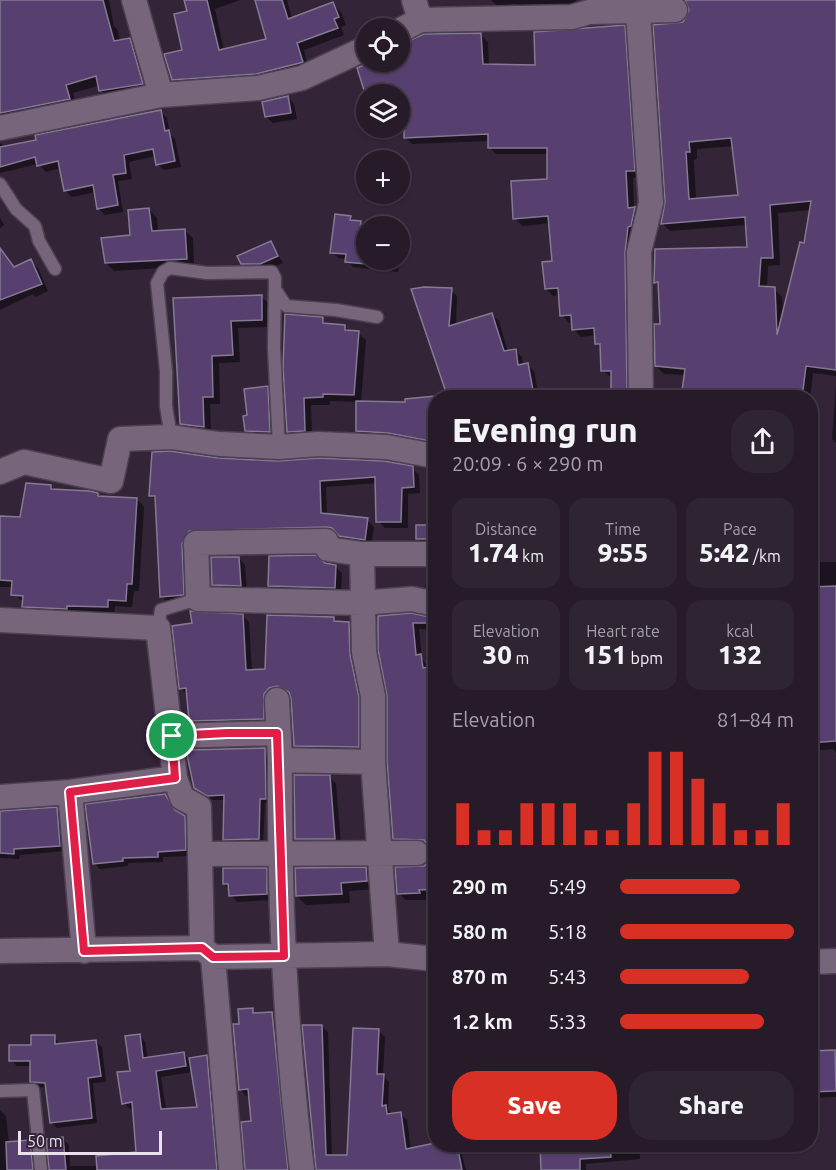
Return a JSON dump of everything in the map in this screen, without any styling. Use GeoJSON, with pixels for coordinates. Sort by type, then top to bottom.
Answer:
{"type":"FeatureCollection","features":[{"type":"Feature","properties":{"kind":"street"},"geometry":{"type":"LineString","coordinates":[[134,0],[161,96]]}},
{"type":"Feature","properties":{"kind":"street"},"geometry":{"type":"LineString","coordinates":[[411,17],[572,17],[589,12],[675,10]]}},
{"type":"Feature","properties":{"kind":"street"},"geometry":{"type":"LineString","coordinates":[[638,12],[651,203],[639,252],[641,390]]}},
{"type":"Feature","properties":{"kind":"street"},"geometry":{"type":"LineString","coordinates":[[0,128],[161,96],[269,86],[302,78],[356,53]]}},
{"type":"Feature","properties":{"kind":"street"},"geometry":{"type":"LineString","coordinates":[[0,472],[24,462],[111,481],[120,439],[171,437],[219,444],[279,447],[318,444],[386,447],[428,455]]}},
{"type":"Feature","properties":{"kind":"street"},"geometry":{"type":"LineString","coordinates":[[428,554],[362,554],[328,549],[326,541],[196,543],[198,599],[361,603],[412,599],[428,602]]}},
{"type":"Feature","properties":{"kind":"street"},"geometry":{"type":"LineString","coordinates":[[362,554],[361,603],[364,652],[373,696],[373,762],[387,954]]}},
{"type":"Feature","properties":{"kind":"street"},"geometry":{"type":"LineString","coordinates":[[0,620],[158,628],[175,778],[182,798],[199,807],[207,953],[231,1170]]}},
{"type":"Feature","properties":{"kind":"street"},"geometry":{"type":"LineString","coordinates":[[277,700],[284,956],[291,1073],[302,1170]]}},
{"type":"Feature","properties":{"kind":"street"},"geometry":{"type":"LineString","coordinates":[[172,736],[277,733]]}},
{"type":"Feature","properties":{"kind":"street"},"geometry":{"type":"LineString","coordinates":[[280,760],[373,762]]}},
{"type":"Feature","properties":{"kind":"street"},"geometry":{"type":"LineString","coordinates":[[0,797],[70,792],[175,778]]}},
{"type":"Feature","properties":{"kind":"street"},"geometry":{"type":"LineString","coordinates":[[70,792],[84,951]]}},
{"type":"Feature","properties":{"kind":"street"},"geometry":{"type":"LineString","coordinates":[[200,854],[417,853]]}},
{"type":"Feature","properties":{"kind":"street"},"geometry":{"type":"LineString","coordinates":[[0,951],[284,956],[387,954],[428,958]]}},
{"type":"Feature","properties":{"kind":"street"},"geometry":{"type":"LineString","coordinates":[[818,962],[836,961]]}},
{"type":"Feature","properties":{"kind":"lane"},"geometry":{"type":"LineString","coordinates":[[0,184],[16,209],[35,226],[39,241],[54,269]]}},
{"type":"Feature","properties":{"kind":"lane"},"geometry":{"type":"LineString","coordinates":[[171,437],[165,406],[166,370],[157,283],[163,272],[177,268],[207,273],[272,272],[277,292],[274,348],[279,447]]}},
{"type":"Feature","properties":{"kind":"lane"},"geometry":{"type":"LineString","coordinates":[[277,292],[286,306],[336,310],[377,317]]}},
{"type":"Feature","properties":{"kind":"lane"},"geometry":{"type":"LineString","coordinates":[[158,628],[161,610],[198,599]]}},
{"type":"Feature","properties":{"kind":"lane"},"geometry":{"type":"LineString","coordinates":[[0,1091],[33,1090],[41,1170]]}},
{"type":"Feature","properties":{"kind":"building"},"geometry":{"type":"Polygon","coordinates":[[[0,0],[103,0],[114,41],[130,38],[143,84],[99,91],[96,76],[66,85],[70,99],[0,113],[0,0]]]}},
{"type":"Feature","properties":{"kind":"building"},"geometry":{"type":"Polygon","coordinates":[[[184,0],[207,0],[219,50],[266,39],[255,0],[282,0],[288,19],[333,2],[339,17],[334,19],[338,28],[297,43],[303,62],[300,63],[256,74],[172,80],[164,54],[182,50],[174,14],[187,11],[184,0]]]}},
{"type":"Feature","properties":{"kind":"building"},"geometry":{"type":"Polygon","coordinates":[[[685,0],[836,0],[836,370],[806,366],[803,390],[682,390],[685,369],[655,366],[654,324],[660,324],[658,282],[654,283],[655,249],[747,247],[745,217],[661,224],[665,202],[653,25],[683,22],[689,10],[685,0]],[[731,138],[689,142],[690,152],[686,152],[689,199],[738,195],[731,138]],[[811,201],[770,205],[773,258],[761,258],[759,286],[775,287],[777,335],[800,242],[804,243],[811,201]]]}},
{"type":"Feature","properties":{"kind":"building"},"geometry":{"type":"Polygon","coordinates":[[[625,25],[635,171],[626,171],[628,208],[635,207],[631,226],[628,227],[625,252],[627,389],[611,389],[611,371],[601,371],[600,344],[595,344],[594,328],[572,330],[571,315],[560,316],[558,288],[545,289],[542,262],[552,261],[548,216],[513,219],[511,181],[547,179],[547,148],[488,148],[488,134],[410,138],[410,84],[362,84],[358,72],[410,72],[410,40],[424,34],[481,33],[483,64],[535,65],[534,32],[625,25]]]}},
{"type":"Feature","properties":{"kind":"building"},"geometry":{"type":"Polygon","coordinates":[[[288,96],[291,113],[265,117],[262,102],[288,96]]]}},
{"type":"Feature","properties":{"kind":"building"},"geometry":{"type":"Polygon","coordinates":[[[161,110],[165,131],[169,130],[175,161],[156,165],[153,149],[124,155],[126,173],[113,175],[118,205],[97,209],[93,185],[64,191],[58,161],[37,166],[35,157],[0,167],[0,147],[36,140],[35,135],[161,110]]]}},
{"type":"Feature","properties":{"kind":"building"},"geometry":{"type":"Polygon","coordinates":[[[149,208],[152,231],[185,229],[187,259],[105,263],[101,238],[130,235],[128,210],[149,208]]]}},
{"type":"Feature","properties":{"kind":"building"},"geometry":{"type":"Polygon","coordinates":[[[335,214],[351,216],[350,220],[356,221],[356,263],[345,262],[346,254],[330,253],[335,214]]]}},
{"type":"Feature","properties":{"kind":"building"},"geometry":{"type":"Polygon","coordinates":[[[271,241],[278,256],[260,264],[241,264],[237,256],[271,241]]]}},
{"type":"Feature","properties":{"kind":"building"},"geometry":{"type":"Polygon","coordinates":[[[0,248],[14,267],[31,259],[42,284],[0,300],[0,248]]]}},
{"type":"Feature","properties":{"kind":"building"},"geometry":{"type":"Polygon","coordinates":[[[452,288],[449,326],[492,313],[504,351],[516,349],[518,365],[528,363],[533,390],[445,390],[411,289],[452,288]]]}},
{"type":"Feature","properties":{"kind":"building"},"geometry":{"type":"Polygon","coordinates":[[[262,295],[262,320],[231,321],[233,355],[212,356],[213,397],[203,397],[204,427],[180,424],[173,298],[262,295]]]}},
{"type":"Feature","properties":{"kind":"building"},"geometry":{"type":"Polygon","coordinates":[[[285,314],[323,317],[323,323],[345,325],[345,330],[359,331],[354,395],[323,394],[323,397],[304,398],[305,431],[287,432],[283,368],[285,314]]]}},
{"type":"Feature","properties":{"kind":"building"},"geometry":{"type":"Polygon","coordinates":[[[268,386],[270,432],[245,431],[243,416],[247,415],[244,389],[268,386]]]}},
{"type":"Feature","properties":{"kind":"building"},"geometry":{"type":"Polygon","coordinates":[[[428,397],[428,441],[388,433],[356,431],[356,401],[405,402],[405,399],[428,397]]]}},
{"type":"Feature","properties":{"kind":"building"},"geometry":{"type":"Polygon","coordinates":[[[170,451],[218,458],[278,461],[318,458],[384,461],[413,466],[414,487],[402,488],[401,522],[376,522],[375,477],[320,481],[321,513],[368,518],[365,540],[339,536],[332,528],[326,527],[189,531],[182,544],[184,595],[160,597],[155,496],[149,496],[152,452],[170,451]]]}},
{"type":"Feature","properties":{"kind":"building"},"geometry":{"type":"Polygon","coordinates":[[[26,483],[51,485],[51,489],[90,491],[98,493],[98,496],[137,498],[132,584],[127,584],[126,601],[108,600],[108,607],[67,606],[67,609],[22,607],[23,596],[11,595],[12,581],[0,580],[0,516],[20,517],[26,483]]]}},
{"type":"Feature","properties":{"kind":"building"},"geometry":{"type":"Polygon","coordinates":[[[416,525],[428,525],[428,539],[416,539],[416,525]]]}},
{"type":"Feature","properties":{"kind":"building"},"geometry":{"type":"Polygon","coordinates":[[[316,555],[325,563],[336,565],[335,588],[268,586],[269,556],[316,555]]]}},
{"type":"Feature","properties":{"kind":"building"},"geometry":{"type":"Polygon","coordinates":[[[211,557],[239,557],[241,586],[212,585],[211,557]]]}},
{"type":"Feature","properties":{"kind":"building"},"geometry":{"type":"Polygon","coordinates":[[[836,586],[836,741],[818,742],[818,587],[836,586]]]}},
{"type":"Feature","properties":{"kind":"building"},"geometry":{"type":"Polygon","coordinates":[[[190,611],[243,614],[246,670],[265,669],[267,615],[334,617],[334,621],[349,622],[350,655],[359,697],[359,747],[294,746],[291,699],[289,692],[277,686],[269,688],[264,694],[264,719],[189,721],[186,688],[179,689],[172,626],[192,623],[190,611]]]}},
{"type":"Feature","properties":{"kind":"building"},"geometry":{"type":"Polygon","coordinates":[[[411,613],[428,617],[428,623],[413,623],[416,655],[421,654],[423,668],[428,667],[428,847],[424,840],[393,839],[387,761],[387,696],[378,650],[378,616],[411,613]]]}},
{"type":"Feature","properties":{"kind":"building"},"geometry":{"type":"Polygon","coordinates":[[[265,748],[266,799],[260,799],[259,839],[223,840],[224,795],[207,796],[194,788],[186,750],[265,748]]]}},
{"type":"Feature","properties":{"kind":"building"},"geometry":{"type":"Polygon","coordinates":[[[294,775],[330,775],[335,839],[295,839],[294,775]]]}},
{"type":"Feature","properties":{"kind":"building"},"geometry":{"type":"Polygon","coordinates":[[[165,794],[175,810],[185,816],[186,850],[158,852],[158,857],[123,858],[123,861],[93,864],[85,804],[165,794]]]}},
{"type":"Feature","properties":{"kind":"building"},"geometry":{"type":"Polygon","coordinates":[[[57,807],[60,846],[14,849],[14,854],[0,853],[0,811],[57,807]]]}},
{"type":"Feature","properties":{"kind":"building"},"geometry":{"type":"Polygon","coordinates":[[[428,862],[428,889],[419,890],[420,893],[397,894],[395,867],[424,866],[428,862]]]}},
{"type":"Feature","properties":{"kind":"building"},"geometry":{"type":"Polygon","coordinates":[[[366,867],[367,881],[341,883],[342,894],[296,896],[295,868],[366,867]]]}},
{"type":"Feature","properties":{"kind":"building"},"geometry":{"type":"Polygon","coordinates":[[[223,868],[267,868],[267,894],[229,896],[228,884],[223,884],[223,868]]]}},
{"type":"Feature","properties":{"kind":"building"},"geometry":{"type":"Polygon","coordinates":[[[253,1008],[253,1013],[272,1012],[288,1170],[245,1170],[241,1122],[251,1121],[248,1089],[239,1090],[233,1024],[239,1024],[238,1009],[253,1008]]]}},
{"type":"Feature","properties":{"kind":"building"},"geometry":{"type":"Polygon","coordinates":[[[302,1025],[322,1025],[326,1155],[347,1155],[353,1028],[379,1029],[377,1074],[384,1074],[382,1106],[386,1105],[387,1114],[401,1112],[406,1149],[428,1144],[428,1152],[459,1152],[462,1170],[316,1170],[302,1025]]]}},
{"type":"Feature","properties":{"kind":"building"},"geometry":{"type":"Polygon","coordinates":[[[140,1034],[143,1058],[184,1052],[186,1066],[156,1071],[161,1109],[197,1107],[189,1058],[207,1055],[217,1170],[97,1170],[96,1156],[136,1152],[132,1102],[122,1104],[117,1072],[130,1071],[125,1036],[140,1034]]]}},
{"type":"Feature","properties":{"kind":"building"},"geometry":{"type":"Polygon","coordinates":[[[31,1035],[55,1035],[55,1044],[96,1040],[101,1076],[88,1078],[92,1118],[50,1123],[45,1083],[30,1082],[30,1061],[9,1061],[9,1045],[31,1045],[31,1035]]]}},
{"type":"Feature","properties":{"kind":"building"},"geometry":{"type":"Polygon","coordinates":[[[835,1050],[836,1091],[818,1092],[818,1051],[835,1050]]]}},
{"type":"Feature","properties":{"kind":"building"},"geometry":{"type":"Polygon","coordinates":[[[63,1137],[66,1170],[49,1170],[46,1139],[63,1137]]]}},
{"type":"Feature","properties":{"kind":"building"},"geometry":{"type":"Polygon","coordinates":[[[30,1140],[33,1170],[7,1170],[6,1142],[30,1140]]]}},
{"type":"Feature","properties":{"kind":"building"},"geometry":{"type":"Polygon","coordinates":[[[540,1152],[611,1152],[611,1157],[580,1159],[580,1170],[541,1170],[540,1152]]]}},
{"type":"Feature","properties":{"kind":"route"},"geometry":{"type":"LineString","coordinates":[[277,733],[280,760],[280,852],[284,956],[213,957],[202,948],[84,951],[70,792],[175,778],[172,736],[277,733]]}}]}
